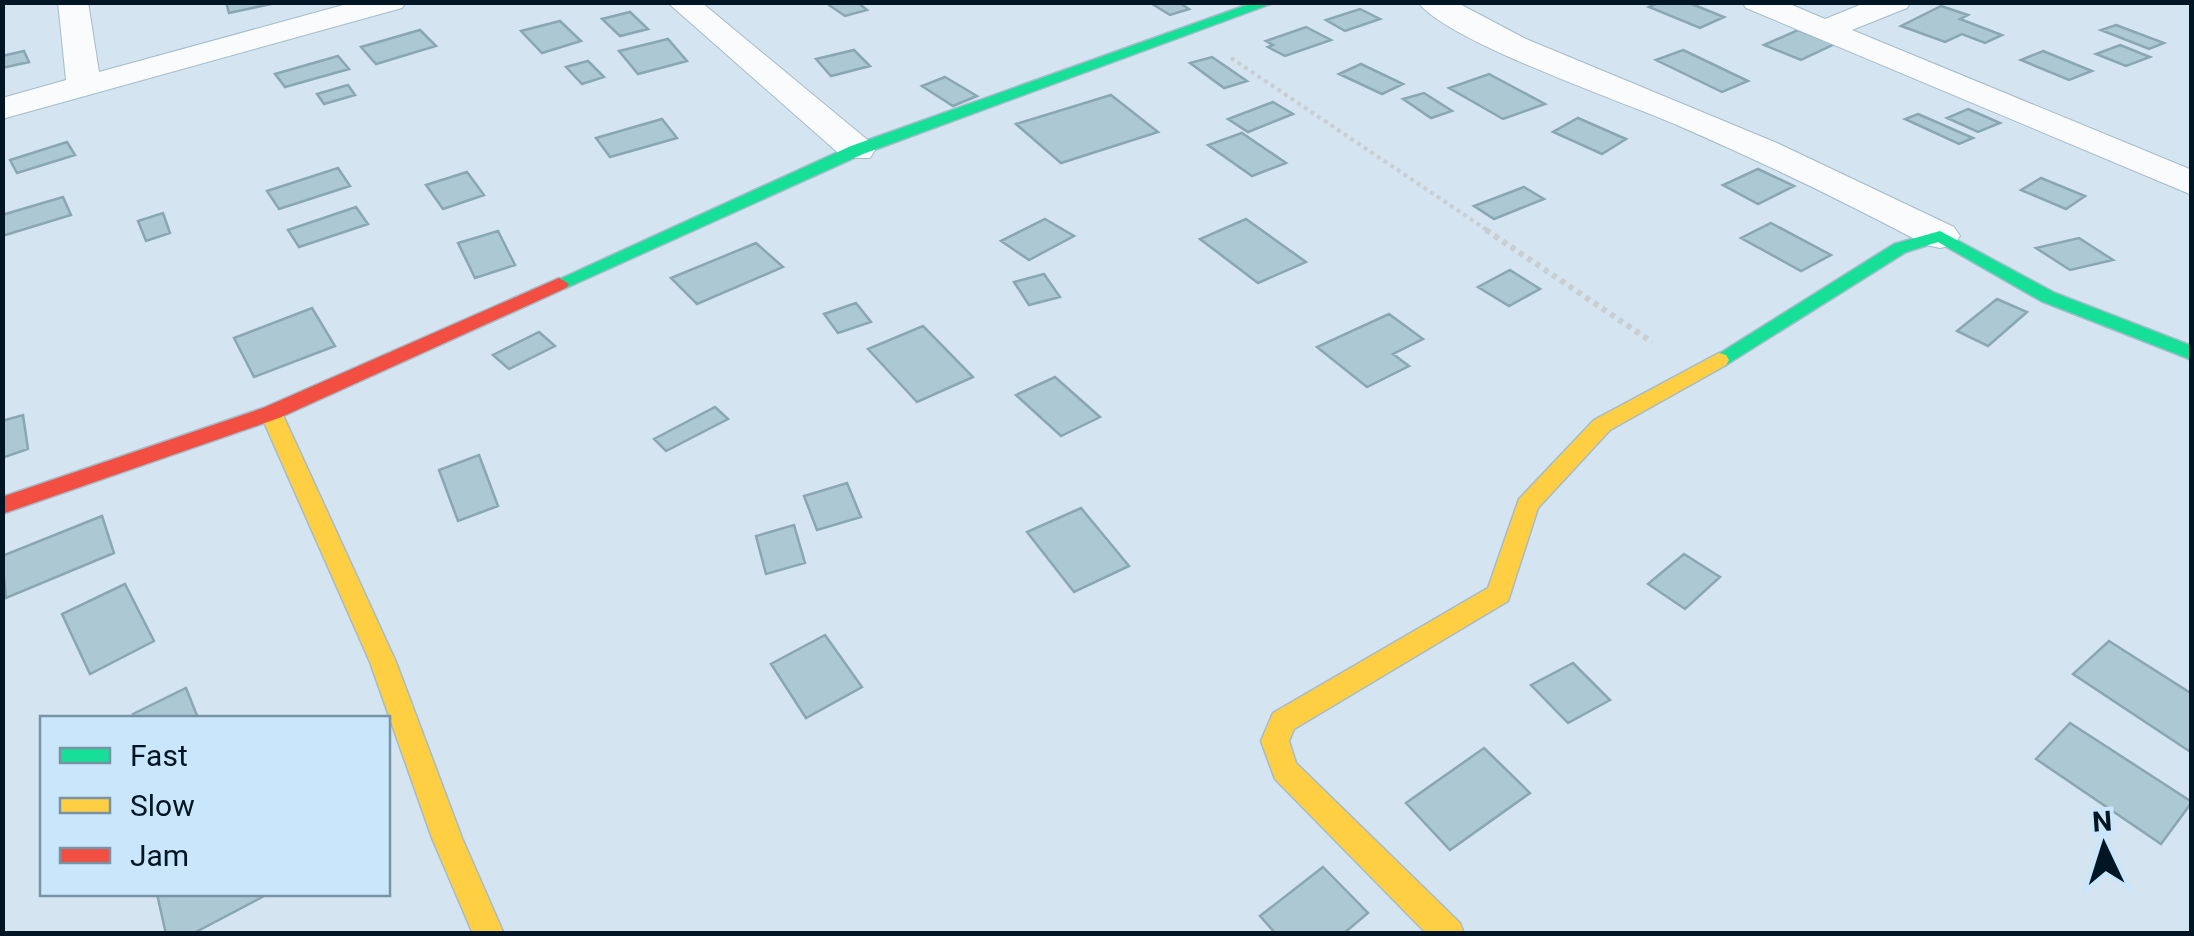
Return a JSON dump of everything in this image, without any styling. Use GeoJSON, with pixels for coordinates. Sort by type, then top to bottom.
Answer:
{"type":"FeatureCollection","features":[{"type":"Feature","properties":{"kind":"street"},"geometry":{"type":"LineString","coordinates":[[73,2],[84,86]]}},
{"type":"Feature","properties":{"kind":"street"},"geometry":{"type":"LineString","coordinates":[[2,109],[391,2]]}},
{"type":"Feature","properties":{"kind":"street"},"geometry":{"type":"LineString","coordinates":[[682,2],[856,150]]}},
{"type":"Feature","properties":{"kind":"street"},"geometry":{"type":"LineString","coordinates":[[2,506],[270,413],[856,150],[1269,2]]}},
{"type":"Feature","properties":{"kind":"street"},"geometry":{"type":"LineString","coordinates":[[1434,2],[1465,24],[1528,52],[1794,161],[1958,242],[2048,297],[2192,354]]}},
{"type":"Feature","properties":{"kind":"street"},"geometry":{"type":"LineString","coordinates":[[1756,2],[2192,184]]}},
{"type":"Feature","properties":{"kind":"street"},"geometry":{"type":"LineString","coordinates":[[1826,29],[1896,2]]}},
{"type":"Feature","properties":{"kind":"street"},"geometry":{"type":"LineString","coordinates":[[1449,934],[1285,770],[1274,741],[1283,721],[1499,594],[1527,505],[1602,425],[1698,373],[1900,248],[1940,236]]}},
{"type":"Feature","properties":{"kind":"street"},"geometry":{"type":"LineString","coordinates":[[270,413],[382,662],[448,838],[489,934]]}},
{"type":"Feature","properties":{"kind":"path"},"geometry":{"type":"LineString","coordinates":[[1192,32],[1698,373]]}},
{"type":"Feature","properties":{"kind":"building"},"geometry":{"type":"Polygon","coordinates":[[[226,2],[280,2],[229,13],[226,2]]]}},
{"type":"Feature","properties":{"kind":"building"},"geometry":{"type":"Polygon","coordinates":[[[857,2],[867,10],[845,16],[826,3],[857,2]]]}},
{"type":"Feature","properties":{"kind":"building"},"geometry":{"type":"Polygon","coordinates":[[[1149,2],[1178,2],[1189,9],[1170,15],[1149,2]]]}},
{"type":"Feature","properties":{"kind":"building"},"geometry":{"type":"Polygon","coordinates":[[[1660,2],[1687,2],[1724,17],[1700,28],[1649,7],[1660,2]]]}},
{"type":"Feature","properties":{"kind":"building"},"geometry":{"type":"Polygon","coordinates":[[[1941,6],[1968,15],[1960,19],[2002,35],[1985,43],[1962,34],[1945,42],[1901,26],[1941,6]]]}},
{"type":"Feature","properties":{"kind":"building"},"geometry":{"type":"Polygon","coordinates":[[[1360,9],[1380,19],[1345,31],[1326,20],[1360,9]]]}},
{"type":"Feature","properties":{"kind":"building"},"geometry":{"type":"Polygon","coordinates":[[[630,12],[648,29],[620,36],[602,19],[630,12]]]}},
{"type":"Feature","properties":{"kind":"building"},"geometry":{"type":"Polygon","coordinates":[[[560,21],[581,41],[542,53],[521,31],[560,21]]]}},
{"type":"Feature","properties":{"kind":"building"},"geometry":{"type":"Polygon","coordinates":[[[2116,25],[2164,43],[2149,49],[2101,30],[2116,25]]]}},
{"type":"Feature","properties":{"kind":"building"},"geometry":{"type":"Polygon","coordinates":[[[1306,27],[1331,40],[1285,56],[1268,47],[1273,45],[1266,41],[1306,27]]]}},
{"type":"Feature","properties":{"kind":"building"},"geometry":{"type":"Polygon","coordinates":[[[420,30],[436,46],[376,64],[361,47],[420,30]]]}},
{"type":"Feature","properties":{"kind":"building"},"geometry":{"type":"Polygon","coordinates":[[[1798,30],[1835,44],[1801,60],[1764,45],[1798,30]]]}},
{"type":"Feature","properties":{"kind":"building"},"geometry":{"type":"Polygon","coordinates":[[[668,39],[687,61],[638,74],[619,51],[668,39]]]}},
{"type":"Feature","properties":{"kind":"building"},"geometry":{"type":"Polygon","coordinates":[[[2120,45],[2150,57],[2126,66],[2096,54],[2120,45]]]}},
{"type":"Feature","properties":{"kind":"building"},"geometry":{"type":"Polygon","coordinates":[[[854,50],[870,66],[831,76],[816,59],[854,50]]]}},
{"type":"Feature","properties":{"kind":"building"},"geometry":{"type":"Polygon","coordinates":[[[1683,50],[1748,81],[1722,92],[1656,60],[1683,50]]]}},
{"type":"Feature","properties":{"kind":"building"},"geometry":{"type":"Polygon","coordinates":[[[24,51],[29,62],[2,68],[2,56],[24,51]]]}},
{"type":"Feature","properties":{"kind":"building"},"geometry":{"type":"Polygon","coordinates":[[[2043,51],[2092,71],[2069,80],[2021,60],[2043,51]]]}},
{"type":"Feature","properties":{"kind":"building"},"geometry":{"type":"Polygon","coordinates":[[[338,56],[349,69],[285,87],[275,74],[338,56]]]}},
{"type":"Feature","properties":{"kind":"building"},"geometry":{"type":"Polygon","coordinates":[[[1212,57],[1247,81],[1224,88],[1190,63],[1212,57]]]}},
{"type":"Feature","properties":{"kind":"building"},"geometry":{"type":"Polygon","coordinates":[[[588,61],[604,77],[582,84],[566,67],[588,61]]]}},
{"type":"Feature","properties":{"kind":"building"},"geometry":{"type":"Polygon","coordinates":[[[1361,64],[1403,84],[1382,94],[1339,74],[1361,64]]]}},
{"type":"Feature","properties":{"kind":"building"},"geometry":{"type":"Polygon","coordinates":[[[1489,74],[1545,104],[1503,119],[1449,88],[1489,74]]]}},
{"type":"Feature","properties":{"kind":"building"},"geometry":{"type":"Polygon","coordinates":[[[945,77],[977,96],[953,106],[922,86],[945,77]]]}},
{"type":"Feature","properties":{"kind":"building"},"geometry":{"type":"Polygon","coordinates":[[[348,85],[355,95],[324,104],[317,94],[348,85]]]}},
{"type":"Feature","properties":{"kind":"building"},"geometry":{"type":"Polygon","coordinates":[[[1424,93],[1452,111],[1431,118],[1403,99],[1424,93]]]}},
{"type":"Feature","properties":{"kind":"building"},"geometry":{"type":"Polygon","coordinates":[[[1111,95],[1158,132],[1061,163],[1016,124],[1111,95]]]}},
{"type":"Feature","properties":{"kind":"building"},"geometry":{"type":"Polygon","coordinates":[[[1273,102],[1293,114],[1248,132],[1228,119],[1273,102]]]}},
{"type":"Feature","properties":{"kind":"building"},"geometry":{"type":"Polygon","coordinates":[[[1968,109],[2000,123],[1978,132],[1947,118],[1968,109]]]}},
{"type":"Feature","properties":{"kind":"building"},"geometry":{"type":"Polygon","coordinates":[[[1918,114],[1973,138],[1959,144],[1905,119],[1918,114]]]}},
{"type":"Feature","properties":{"kind":"building"},"geometry":{"type":"Polygon","coordinates":[[[1578,118],[1626,139],[1602,154],[1553,132],[1578,118]]]}},
{"type":"Feature","properties":{"kind":"building"},"geometry":{"type":"Polygon","coordinates":[[[662,119],[677,138],[610,157],[596,138],[662,119]]]}},
{"type":"Feature","properties":{"kind":"building"},"geometry":{"type":"Polygon","coordinates":[[[1242,133],[1286,163],[1252,176],[1208,145],[1242,133]]]}},
{"type":"Feature","properties":{"kind":"building"},"geometry":{"type":"Polygon","coordinates":[[[67,142],[75,155],[17,173],[10,160],[67,142]]]}},
{"type":"Feature","properties":{"kind":"building"},"geometry":{"type":"Polygon","coordinates":[[[338,168],[350,186],[279,209],[267,191],[338,168]]]}},
{"type":"Feature","properties":{"kind":"building"},"geometry":{"type":"Polygon","coordinates":[[[1758,169],[1794,186],[1758,204],[1723,185],[1758,169]]]}},
{"type":"Feature","properties":{"kind":"building"},"geometry":{"type":"Polygon","coordinates":[[[467,172],[484,195],[443,209],[426,185],[467,172]]]}},
{"type":"Feature","properties":{"kind":"building"},"geometry":{"type":"Polygon","coordinates":[[[2041,178],[2085,196],[2066,209],[2021,190],[2041,178]]]}},
{"type":"Feature","properties":{"kind":"building"},"geometry":{"type":"Polygon","coordinates":[[[1524,187],[1544,199],[1494,219],[1474,206],[1524,187]]]}},
{"type":"Feature","properties":{"kind":"building"},"geometry":{"type":"Polygon","coordinates":[[[63,197],[71,215],[2,236],[2,215],[63,197]]]}},
{"type":"Feature","properties":{"kind":"building"},"geometry":{"type":"Polygon","coordinates":[[[356,207],[368,224],[299,247],[288,230],[356,207]]]}},
{"type":"Feature","properties":{"kind":"building"},"geometry":{"type":"Polygon","coordinates":[[[163,213],[170,233],[146,241],[138,221],[163,213]]]}},
{"type":"Feature","properties":{"kind":"building"},"geometry":{"type":"Polygon","coordinates":[[[1045,219],[1074,236],[1029,260],[1001,241],[1045,219]]]}},
{"type":"Feature","properties":{"kind":"building"},"geometry":{"type":"Polygon","coordinates":[[[1246,219],[1306,262],[1258,283],[1200,239],[1246,219]]]}},
{"type":"Feature","properties":{"kind":"building"},"geometry":{"type":"Polygon","coordinates":[[[1771,223],[1831,255],[1801,271],[1741,238],[1771,223]]]}},
{"type":"Feature","properties":{"kind":"building"},"geometry":{"type":"Polygon","coordinates":[[[498,231],[515,265],[475,278],[458,243],[498,231]]]}},
{"type":"Feature","properties":{"kind":"building"},"geometry":{"type":"Polygon","coordinates":[[[2079,238],[2113,260],[2070,270],[2036,248],[2079,238]]]}},
{"type":"Feature","properties":{"kind":"building"},"geometry":{"type":"Polygon","coordinates":[[[756,243],[783,267],[697,304],[671,278],[756,243]]]}},
{"type":"Feature","properties":{"kind":"building"},"geometry":{"type":"Polygon","coordinates":[[[1510,270],[1540,289],[1509,306],[1478,287],[1510,270]]]}},
{"type":"Feature","properties":{"kind":"building"},"geometry":{"type":"Polygon","coordinates":[[[1044,274],[1060,297],[1029,305],[1014,282],[1044,274]]]}},
{"type":"Feature","properties":{"kind":"building"},"geometry":{"type":"Polygon","coordinates":[[[1997,299],[2027,312],[1988,346],[1957,331],[1997,299]]]}},
{"type":"Feature","properties":{"kind":"building"},"geometry":{"type":"Polygon","coordinates":[[[856,303],[871,322],[838,333],[824,314],[856,303]]]}},
{"type":"Feature","properties":{"kind":"building"},"geometry":{"type":"Polygon","coordinates":[[[312,308],[335,346],[254,377],[234,338],[312,308]]]}},
{"type":"Feature","properties":{"kind":"building"},"geometry":{"type":"Polygon","coordinates":[[[1389,314],[1423,339],[1393,354],[1409,366],[1367,387],[1317,347],[1389,314]]]}},
{"type":"Feature","properties":{"kind":"building"},"geometry":{"type":"Polygon","coordinates":[[[923,326],[973,377],[917,402],[868,349],[923,326]]]}},
{"type":"Feature","properties":{"kind":"building"},"geometry":{"type":"Polygon","coordinates":[[[539,332],[555,346],[509,369],[493,355],[539,332]]]}},
{"type":"Feature","properties":{"kind":"building"},"geometry":{"type":"Polygon","coordinates":[[[1055,377],[1100,417],[1061,436],[1016,395],[1055,377]]]}},
{"type":"Feature","properties":{"kind":"building"},"geometry":{"type":"Polygon","coordinates":[[[715,407],[728,419],[666,451],[654,439],[715,407]]]}},
{"type":"Feature","properties":{"kind":"building"},"geometry":{"type":"Polygon","coordinates":[[[23,415],[28,449],[2,458],[2,421],[23,415]]]}},
{"type":"Feature","properties":{"kind":"building"},"geometry":{"type":"Polygon","coordinates":[[[479,455],[498,506],[458,521],[439,470],[479,455]]]}},
{"type":"Feature","properties":{"kind":"building"},"geometry":{"type":"Polygon","coordinates":[[[847,483],[861,517],[817,530],[804,496],[847,483]]]}},
{"type":"Feature","properties":{"kind":"building"},"geometry":{"type":"Polygon","coordinates":[[[1081,508],[1129,566],[1074,592],[1027,532],[1081,508]]]}},
{"type":"Feature","properties":{"kind":"building"},"geometry":{"type":"Polygon","coordinates":[[[102,516],[114,553],[6,598],[2,556],[102,516]]]}},
{"type":"Feature","properties":{"kind":"building"},"geometry":{"type":"Polygon","coordinates":[[[794,525],[805,563],[766,574],[756,536],[794,525]]]}},
{"type":"Feature","properties":{"kind":"building"},"geometry":{"type":"Polygon","coordinates":[[[1684,554],[1720,577],[1685,609],[1648,584],[1684,554]]]}},
{"type":"Feature","properties":{"kind":"building"},"geometry":{"type":"Polygon","coordinates":[[[125,584],[154,641],[90,674],[62,614],[125,584]]]}},
{"type":"Feature","properties":{"kind":"building"},"geometry":{"type":"Polygon","coordinates":[[[825,635],[862,687],[806,718],[771,664],[825,635]]]}},
{"type":"Feature","properties":{"kind":"building"},"geometry":{"type":"Polygon","coordinates":[[[2109,641],[2192,694],[2192,753],[2073,674],[2109,641]]]}},
{"type":"Feature","properties":{"kind":"building"},"geometry":{"type":"Polygon","coordinates":[[[1573,663],[1610,700],[1568,723],[1531,685],[1573,663]]]}},
{"type":"Feature","properties":{"kind":"building"},"geometry":{"type":"Polygon","coordinates":[[[186,688],[197,716],[134,716],[186,688]]]}},
{"type":"Feature","properties":{"kind":"building"},"geometry":{"type":"Polygon","coordinates":[[[2070,723],[2192,802],[2161,844],[2036,759],[2070,723]]]}},
{"type":"Feature","properties":{"kind":"building"},"geometry":{"type":"Polygon","coordinates":[[[1484,748],[1530,793],[1450,850],[1406,803],[1484,748]]]}},
{"type":"Feature","properties":{"kind":"building"},"geometry":{"type":"Polygon","coordinates":[[[1323,867],[1368,913],[1343,934],[1276,934],[1260,916],[1323,867]]]}},
{"type":"Feature","properties":{"kind":"building"},"geometry":{"type":"Polygon","coordinates":[[[157,896],[264,896],[192,934],[166,934],[157,896]]]}},
{"type":"Feature","properties":{"kind":"traffic: fast"},"geometry":{"type":"LineString","coordinates":[[559,284],[857,150],[1269,2]]}},
{"type":"Feature","properties":{"kind":"traffic: fast"},"geometry":{"type":"LineString","coordinates":[[1719,360],[1900,248],[1940,236],[2048,297],[2192,354]]}},
{"type":"Feature","properties":{"kind":"traffic: slow"},"geometry":{"type":"LineString","coordinates":[[1449,934],[1285,770],[1275,741],[1283,721],[1499,594],[1527,505],[1602,425],[1719,360]]}},
{"type":"Feature","properties":{"kind":"traffic: slow"},"geometry":{"type":"LineString","coordinates":[[271,413],[383,662],[447,838],[489,934]]}},
{"type":"Feature","properties":{"kind":"traffic: jam"},"geometry":{"type":"LineString","coordinates":[[2,506],[271,413],[559,284]]}}]}
